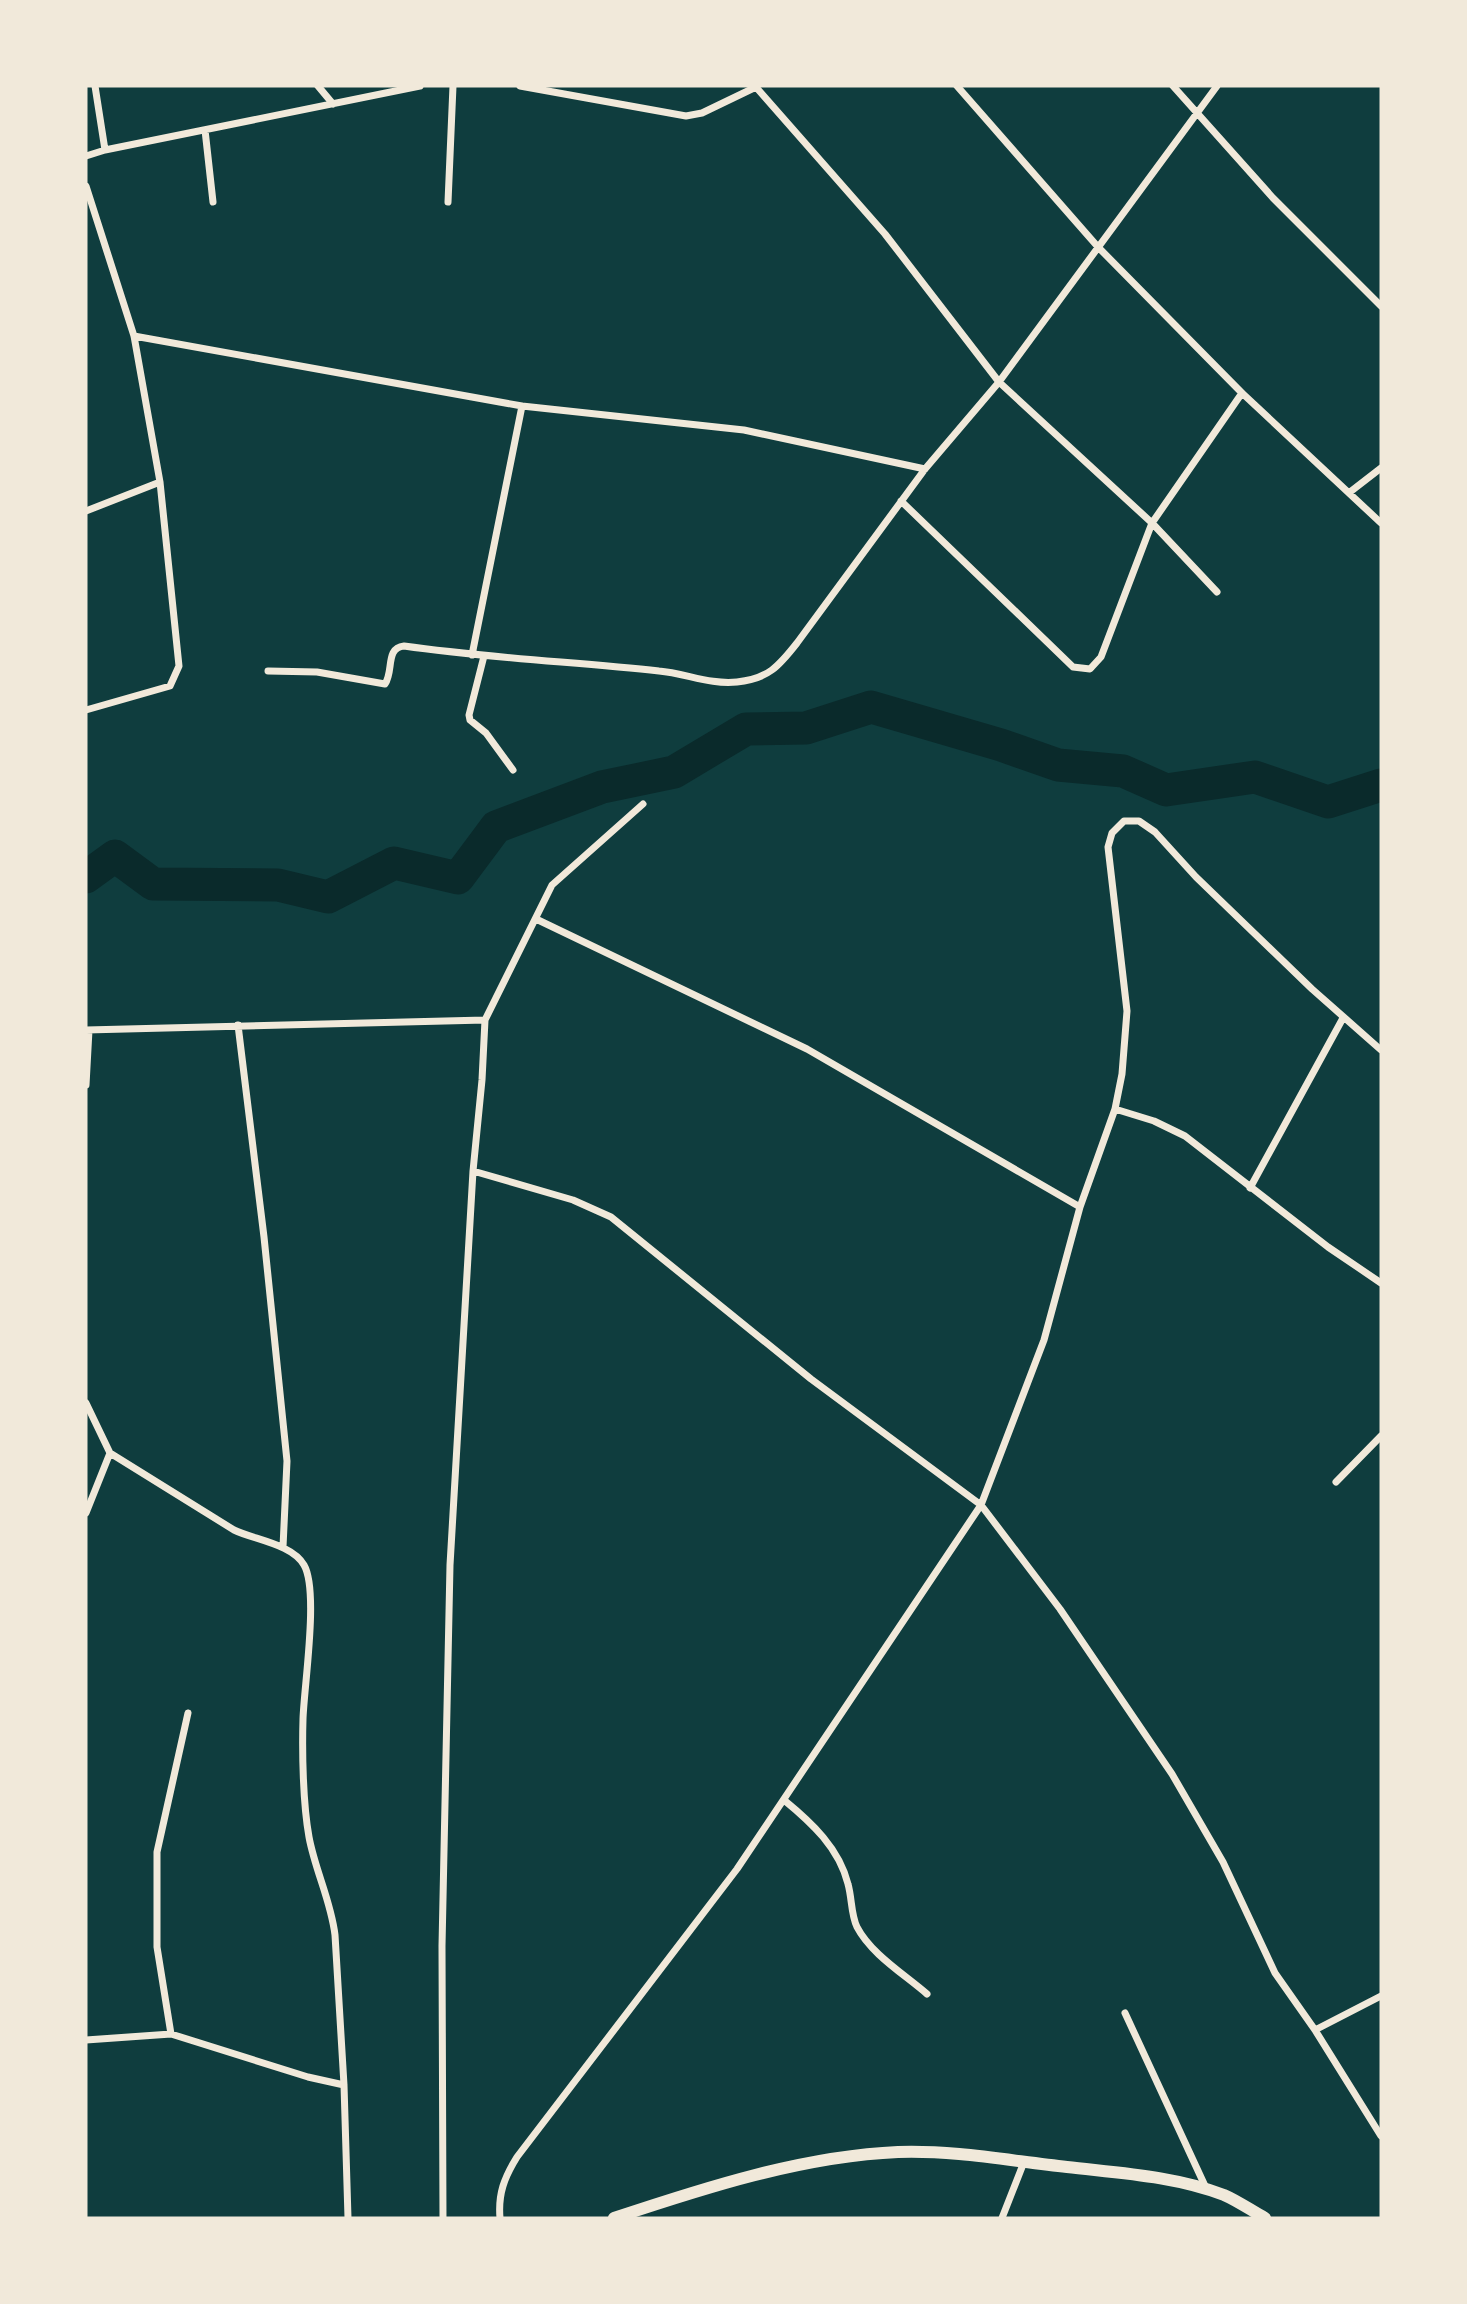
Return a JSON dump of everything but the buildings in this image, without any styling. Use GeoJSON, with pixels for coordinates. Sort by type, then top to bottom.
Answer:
{"type":"FeatureCollection","features":[{"type":"Feature","properties":{"kind":"street"},"geometry":{"type":"LineString","coordinates":[[95,86],[105,150]]}},
{"type":"Feature","properties":{"kind":"street"},"geometry":{"type":"LineString","coordinates":[[318,86],[333,104]]}},
{"type":"Feature","properties":{"kind":"street"},"geometry":{"type":"LineString","coordinates":[[86,156],[420,86]]}},
{"type":"Feature","properties":{"kind":"street"},"geometry":{"type":"LineString","coordinates":[[448,202],[453,86]]}},
{"type":"Feature","properties":{"kind":"street"},"geometry":{"type":"LineString","coordinates":[[520,86],[686,116],[702,113],[755,87],[885,234],[999,382],[1152,523],[1217,592]]}},
{"type":"Feature","properties":{"kind":"street"},"geometry":{"type":"LineString","coordinates":[[957,86],[1098,247],[1242,393],[1381,523]]}},
{"type":"Feature","properties":{"kind":"street"},"geometry":{"type":"LineString","coordinates":[[1173,86],[1273,198],[1381,306]]}},
{"type":"Feature","properties":{"kind":"street"},"geometry":{"type":"LineString","coordinates":[[268,671],[317,672],[385,684],[389,678],[393,651],[404,646],[472,655],[663,671],[707,681],[737,682],[767,675],[797,643],[925,469],[999,382],[1217,86]]}},
{"type":"Feature","properties":{"kind":"street"},"geometry":{"type":"LineString","coordinates":[[205,130],[213,202]]}},
{"type":"Feature","properties":{"kind":"street"},"geometry":{"type":"LineString","coordinates":[[86,186],[134,336],[160,482],[179,666],[170,686],[86,710]]}},
{"type":"Feature","properties":{"kind":"street"},"geometry":{"type":"LineString","coordinates":[[134,336],[522,406],[744,429],[925,469]]}},
{"type":"Feature","properties":{"kind":"street"},"geometry":{"type":"LineString","coordinates":[[901,501],[1073,667],[1090,669],[1101,657],[1152,523],[1242,393]]}},
{"type":"Feature","properties":{"kind":"street"},"geometry":{"type":"LineString","coordinates":[[472,655],[522,406]]}},
{"type":"Feature","properties":{"kind":"street"},"geometry":{"type":"LineString","coordinates":[[1350,492],[1381,468]]}},
{"type":"Feature","properties":{"kind":"street"},"geometry":{"type":"LineString","coordinates":[[86,510],[160,482]]}},
{"type":"Feature","properties":{"kind":"street"},"geometry":{"type":"LineString","coordinates":[[484,656],[470,720],[486,733],[513,770]]}},
{"type":"Feature","properties":{"kind":"street"},"geometry":{"type":"LineString","coordinates":[[443,2218],[442,1945],[450,1564],[473,1171],[485,1020],[552,885],[643,804]]}},
{"type":"Feature","properties":{"kind":"street"},"geometry":{"type":"LineString","coordinates":[[500,2218],[499,2197],[505,2177],[517,2157],[737,1869],[981,1505],[1044,1340],[1080,1207],[1115,1109],[1125,1054],[1127,1011],[1108,846],[1112,833],[1124,821],[1139,821],[1155,832],[1196,877],[1381,1051]]}},
{"type":"Feature","properties":{"kind":"street"},"geometry":{"type":"LineString","coordinates":[[536,919],[807,1049],[1080,1207]]}},
{"type":"Feature","properties":{"kind":"street"},"geometry":{"type":"LineString","coordinates":[[1250,1188],[1343,1018]]}},
{"type":"Feature","properties":{"kind":"street"},"geometry":{"type":"LineString","coordinates":[[86,1086],[88,1030],[485,1020]]}},
{"type":"Feature","properties":{"kind":"street"},"geometry":{"type":"LineString","coordinates":[[238,1025],[264,1237],[287,1461],[283,1547]]}},
{"type":"Feature","properties":{"kind":"street"},"geometry":{"type":"LineString","coordinates":[[1115,1109],[1172,1128],[1328,1247],[1381,1283]]}},
{"type":"Feature","properties":{"kind":"street"},"geometry":{"type":"LineString","coordinates":[[473,1171],[573,1200],[611,1217],[811,1379],[981,1505],[1060,1609],[1172,1774],[1223,1863],[1275,1973],[1315,2030],[1381,2136]]}},
{"type":"Feature","properties":{"kind":"street"},"geometry":{"type":"LineString","coordinates":[[86,1403],[110,1453],[234,1530],[251,1539],[283,1547],[304,1564],[310,1590],[303,1718],[306,1795],[309,1837],[334,1927],[344,2085],[348,2218]]}},
{"type":"Feature","properties":{"kind":"street"},"geometry":{"type":"LineString","coordinates":[[1336,1482],[1381,1436]]}},
{"type":"Feature","properties":{"kind":"street"},"geometry":{"type":"LineString","coordinates":[[86,1513],[110,1453]]}},
{"type":"Feature","properties":{"kind":"street"},"geometry":{"type":"LineString","coordinates":[[171,2034],[156,1947],[156,1865],[162,1822],[188,1713]]}},
{"type":"Feature","properties":{"kind":"street"},"geometry":{"type":"LineString","coordinates":[[785,1800],[815,1825],[834,1853],[848,1881],[855,1923],[864,1939],[927,1994]]}},
{"type":"Feature","properties":{"kind":"street"},"geometry":{"type":"LineString","coordinates":[[1315,2030],[1381,1996]]}},
{"type":"Feature","properties":{"kind":"street"},"geometry":{"type":"LineString","coordinates":[[1125,2013],[1206,2189]]}},
{"type":"Feature","properties":{"kind":"street"},"geometry":{"type":"LineString","coordinates":[[86,2040],[171,2034],[308,2077],[344,2085]]}},
{"type":"Feature","properties":{"kind":"street"},"geometry":{"type":"LineString","coordinates":[[614,2218],[733,2182],[837,2158],[897,2152],[947,2153],[1145,2177],[1227,2196],[1265,2218]]}},
{"type":"Feature","properties":{"kind":"street"},"geometry":{"type":"LineString","coordinates":[[1002,2218],[1024,2162]]}},
{"type":"Feature","properties":{"kind":"waterway"},"geometry":{"type":"LineString","coordinates":[[86,877],[115,856],[153,884],[278,885],[328,897],[394,863],[458,878],[496,827],[602,787],[674,772],[746,729],[806,728],[871,707],[1001,745],[1058,765],[1123,771],[1166,790],[1255,777],[1328,802],[1381,785]]}}]}
